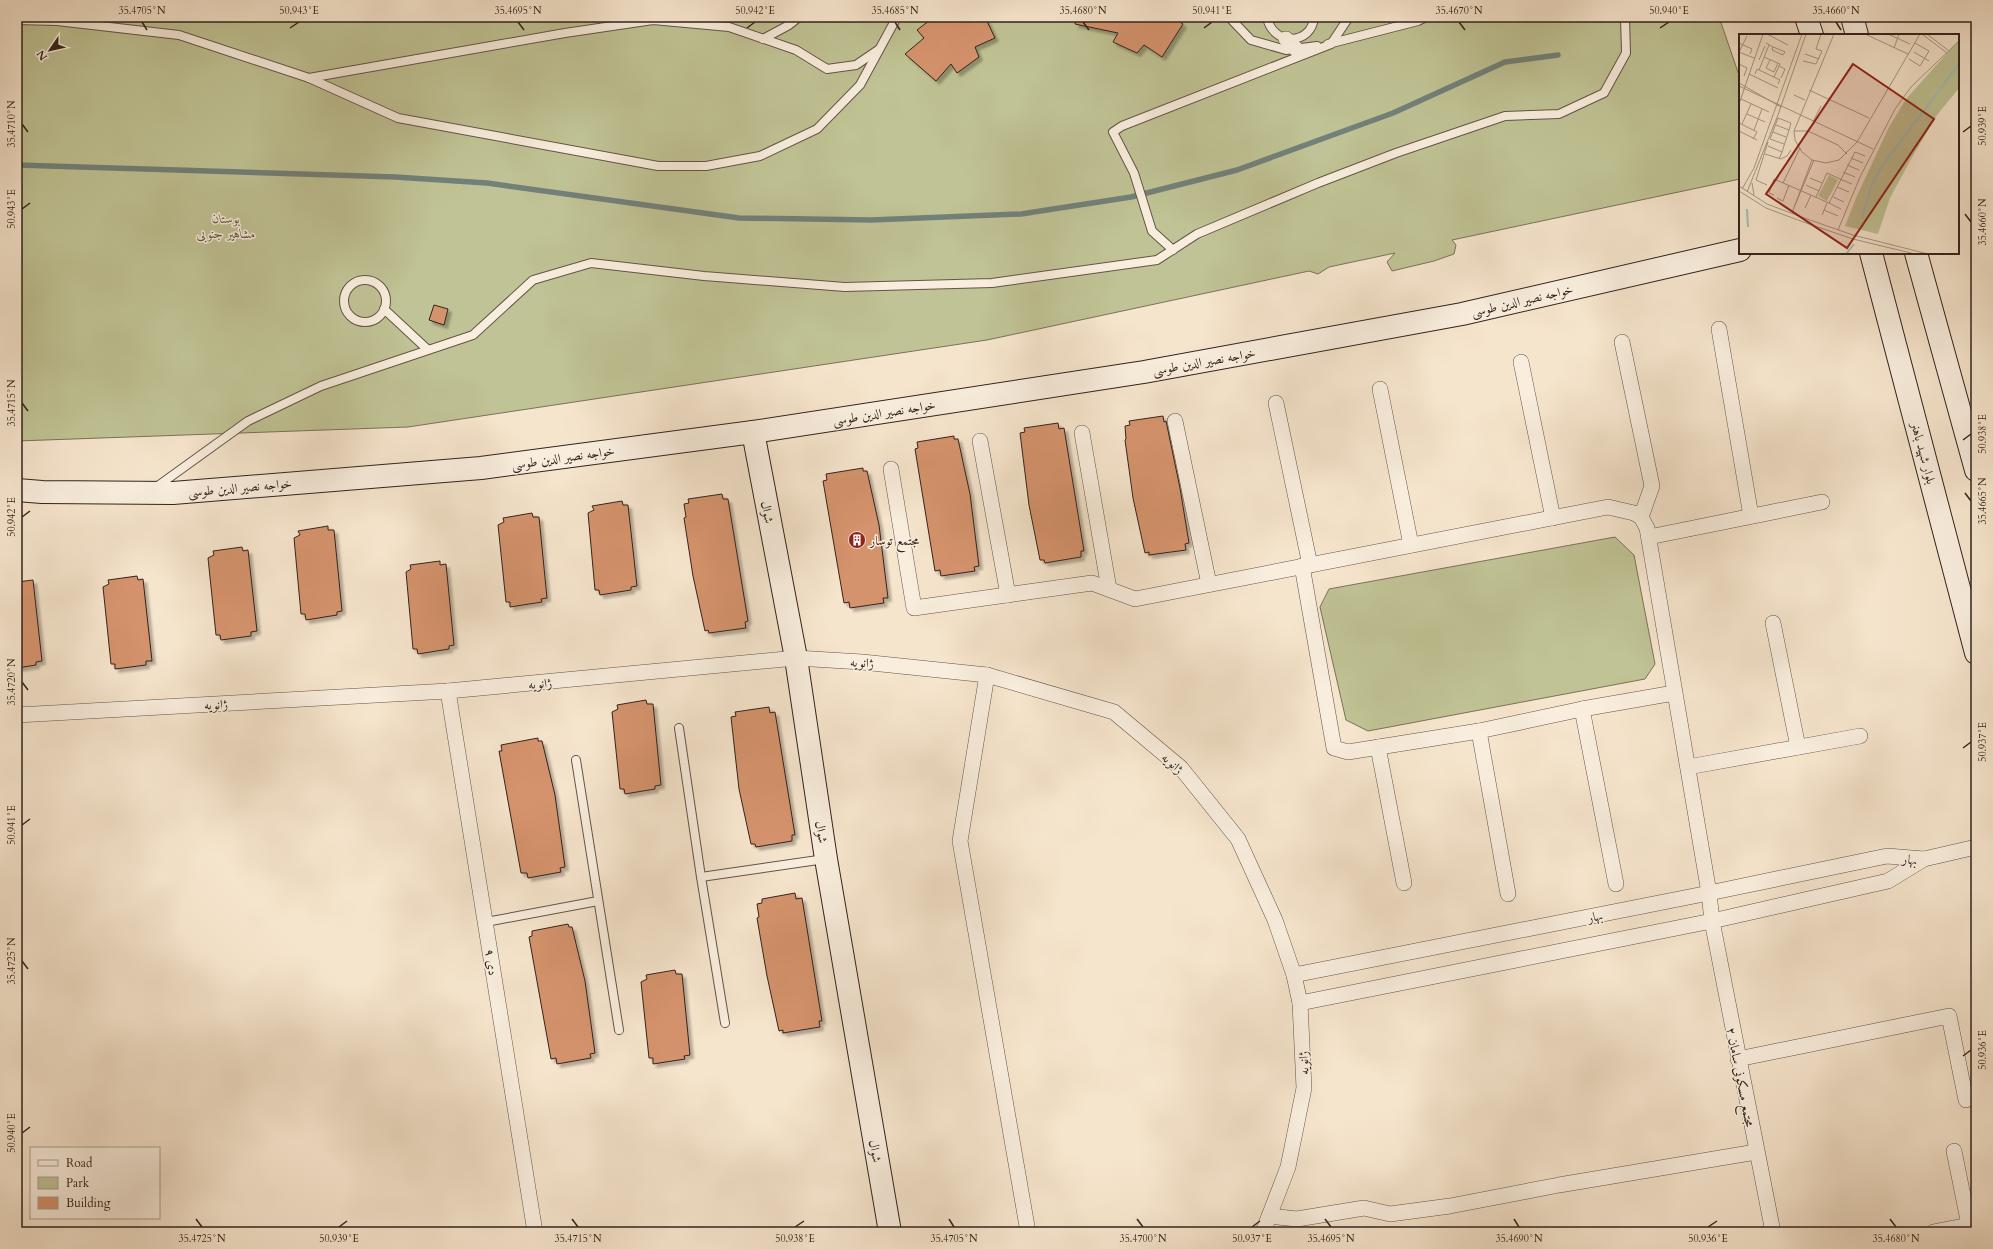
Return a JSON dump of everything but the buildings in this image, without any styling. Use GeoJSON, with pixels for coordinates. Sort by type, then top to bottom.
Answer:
{"type":"FeatureCollection","features":[{"type":"Feature","properties":{"kind":"street"},"geometry":{"type":"LineString","coordinates":[[1806,17],[1812,34]]}},
{"type":"Feature","properties":{"kind":"street"},"geometry":{"type":"LineString","coordinates":[[1852,17],[1857,34]]}},
{"type":"Feature","properties":{"kind":"street","name":"خواجه نصیر الدین طوسی"},"geometry":{"type":"LineString","coordinates":[[17,490],[42,492],[173,493],[481,468],[753,432],[1144,372],[1462,314],[1739,250]]}},
{"type":"Feature","properties":{"kind":"street","name":"بلوار شهید باهنر"},"geometry":{"type":"LineString","coordinates":[[1871,254],[1976,653]]}},
{"type":"Feature","properties":{"kind":"street"},"geometry":{"type":"LineString","coordinates":[[1916,254],[1976,470]]}},
{"type":"Feature","properties":{"kind":"street"},"geometry":{"type":"LineString","coordinates":[[1719,329],[1751,516]]}},
{"type":"Feature","properties":{"kind":"street"},"geometry":{"type":"LineString","coordinates":[[891,469],[914,608],[1092,583],[1135,599],[1608,507],[1641,516],[1652,486],[1622,342]]}},
{"type":"Feature","properties":{"kind":"street"},"geometry":{"type":"LineString","coordinates":[[1521,362],[1553,518]]}},
{"type":"Feature","properties":{"kind":"street"},"geometry":{"type":"LineString","coordinates":[[1380,389],[1411,545]]}},
{"type":"Feature","properties":{"kind":"street"},"geometry":{"type":"LineString","coordinates":[[1276,403],[1306,566],[1334,748],[1348,752],[1479,731],[1582,709],[1674,694]]}},
{"type":"Feature","properties":{"kind":"street"},"geometry":{"type":"LineString","coordinates":[[1175,421],[1209,584]]}},
{"type":"Feature","properties":{"kind":"street","name":"شوال"},"geometry":{"type":"LineString","coordinates":[[753,432],[796,658],[826,859],[890,1232]]}},
{"type":"Feature","properties":{"kind":"street"},"geometry":{"type":"LineString","coordinates":[[1082,433],[1109,589]]}},
{"type":"Feature","properties":{"kind":"street"},"geometry":{"type":"LineString","coordinates":[[980,441],[1008,595]]}},
{"type":"Feature","properties":{"kind":"street"},"geometry":{"type":"LineString","coordinates":[[1649,537],[1822,502]]}},
{"type":"Feature","properties":{"kind":"street","name":"مجتمع مسکونی سامان ۲"},"geometry":{"type":"LineString","coordinates":[[1641,516],[1647,528],[1649,537],[1674,694],[1709,893],[1712,921],[1756,1152],[1773,1232]]}},
{"type":"Feature","properties":{"kind":"street"},"geometry":{"type":"LineString","coordinates":[[1773,623],[1798,747]]}},
{"type":"Feature","properties":{"kind":"street","name":"ژانویه"},"geometry":{"type":"LineString","coordinates":[[17,715],[448,691],[796,658],[862,662],[987,675],[1114,712],[1181,768],[1238,839],[1275,920],[1294,976],[1300,1003],[1304,1088],[1288,1167],[1263,1232]]}},
{"type":"Feature","properties":{"kind":"street"},"geometry":{"type":"LineString","coordinates":[[987,675],[960,841],[1028,1232]]}},
{"type":"Feature","properties":{"kind":"street","name":"۹ دی"},"geometry":{"type":"LineString","coordinates":[[448,691],[535,1232]]}},
{"type":"Feature","properties":{"kind":"street"},"geometry":{"type":"LineString","coordinates":[[1582,709],[1616,884]]}},
{"type":"Feature","properties":{"kind":"street"},"geometry":{"type":"LineString","coordinates":[[1479,731],[1508,894]]}},
{"type":"Feature","properties":{"kind":"street"},"geometry":{"type":"LineString","coordinates":[[1688,767],[1860,736]]}},
{"type":"Feature","properties":{"kind":"street"},"geometry":{"type":"LineString","coordinates":[[1378,747],[1404,883]]}},
{"type":"Feature","properties":{"kind":"street"},"geometry":{"type":"LineString","coordinates":[[1924,860],[1976,847]]}},
{"type":"Feature","properties":{"kind":"street","name":"بهار"},"geometry":{"type":"LineString","coordinates":[[1294,976],[1886,856],[1924,860]]}},
{"type":"Feature","properties":{"kind":"street","name":"بهار"},"geometry":{"type":"LineString","coordinates":[[1300,1003],[1712,921],[1888,881],[1924,860]]}},
{"type":"Feature","properties":{"kind":"street"},"geometry":{"type":"LineString","coordinates":[[1738,1059],[1949,1016],[1966,1100]]}},
{"type":"Feature","properties":{"kind":"street"},"geometry":{"type":"LineString","coordinates":[[1933,1232],[1969,1225],[1954,1151]]}},
{"type":"Feature","properties":{"kind":"street"},"geometry":{"type":"LineString","coordinates":[[1269,1216],[1297,1219],[1364,1208],[1390,1214],[1450,1206],[1559,1185],[1756,1152]]}},
{"type":"Feature","properties":{"kind":"lane"},"geometry":{"type":"LineString","coordinates":[[763,39],[790,25],[799,17]]}},
{"type":"Feature","properties":{"kind":"lane"},"geometry":{"type":"LineString","coordinates":[[17,20],[57,21],[178,35],[309,78],[398,118],[658,166],[706,166],[760,156],[816,129],[860,85],[897,17]]}},
{"type":"Feature","properties":{"kind":"lane"},"geometry":{"type":"LineString","coordinates":[[1230,17],[1251,40],[1286,50],[1293,39],[1306,34],[1311,28],[1314,17]]}},
{"type":"Feature","properties":{"kind":"lane"},"geometry":{"type":"LineString","coordinates":[[1267,17],[1272,30],[1291,44],[1331,44]]}},
{"type":"Feature","properties":{"kind":"lane"},"geometry":{"type":"LineString","coordinates":[[1331,44],[1349,17]]}},
{"type":"Feature","properties":{"kind":"lane"},"geometry":{"type":"LineString","coordinates":[[1173,250],[1152,231],[1134,173],[1113,132],[1130,123],[1331,44],[1418,21],[1426,17]]}},
{"type":"Feature","properties":{"kind":"lane"},"geometry":{"type":"LineString","coordinates":[[148,493],[248,421],[321,386],[427,349],[473,335],[533,280],[591,263],[704,276],[845,287],[992,283],[1157,260],[1197,234],[1318,183],[1396,153],[1505,116],[1559,114],[1604,93],[1626,53],[1625,17]]}},
{"type":"Feature","properties":{"kind":"lane"},"geometry":{"type":"LineString","coordinates":[[309,78],[552,35],[653,20],[729,28],[796,50],[827,69],[856,65],[879,50]]}},
{"type":"Feature","properties":{"kind":"lane"},"geometry":{"type":"LineString","coordinates":[[361,281],[368,281],[381,288],[386,302],[384,309],[376,319],[370,322],[357,321],[346,312],[344,296],[353,284],[361,281]]}},
{"type":"Feature","properties":{"kind":"lane"},"geometry":{"type":"LineString","coordinates":[[384,309],[427,349]]}},
{"type":"Feature","properties":{"kind":"lane"},"geometry":{"type":"LineString","coordinates":[[680,728],[701,877],[725,1023]]}},
{"type":"Feature","properties":{"kind":"lane"},"geometry":{"type":"LineString","coordinates":[[576,760],[619,1030]]}},
{"type":"Feature","properties":{"kind":"lane"},"geometry":{"type":"LineString","coordinates":[[701,877],[826,859]]}},
{"type":"Feature","properties":{"kind":"lane"},"geometry":{"type":"LineString","coordinates":[[486,922],[598,901]]}},
{"type":"Feature","properties":{"kind":"green space","name":"بوستان مشاهیر جنوبی"},"geometry":{"type":"Polygon","coordinates":[[[17,17],[1719,17],[1739,75],[1739,179],[1452,240],[1456,245],[1454,254],[1434,261],[1392,271],[1387,262],[1395,253],[1329,267],[1318,274],[1309,271],[987,340],[408,427],[17,441],[17,17]]]}},
{"type":"Feature","properties":{"kind":"green space"},"geometry":{"type":"Polygon","coordinates":[[[1615,537],[1634,555],[1655,664],[1645,679],[1368,731],[1346,720],[1320,607],[1329,589],[1615,537]]]}},
{"type":"Feature","properties":{"kind":"waterway"},"geometry":{"type":"LineString","coordinates":[[17,165],[395,177],[487,183],[739,218],[871,220],[1021,214],[1131,197],[1237,170],[1393,113],[1505,62],[1558,55]]}},
{"type":"Feature","properties":{"kind":"place","name":"مجتمع توسار"},"geometry":{"type":"Point","coordinates":[857,540]}}]}
